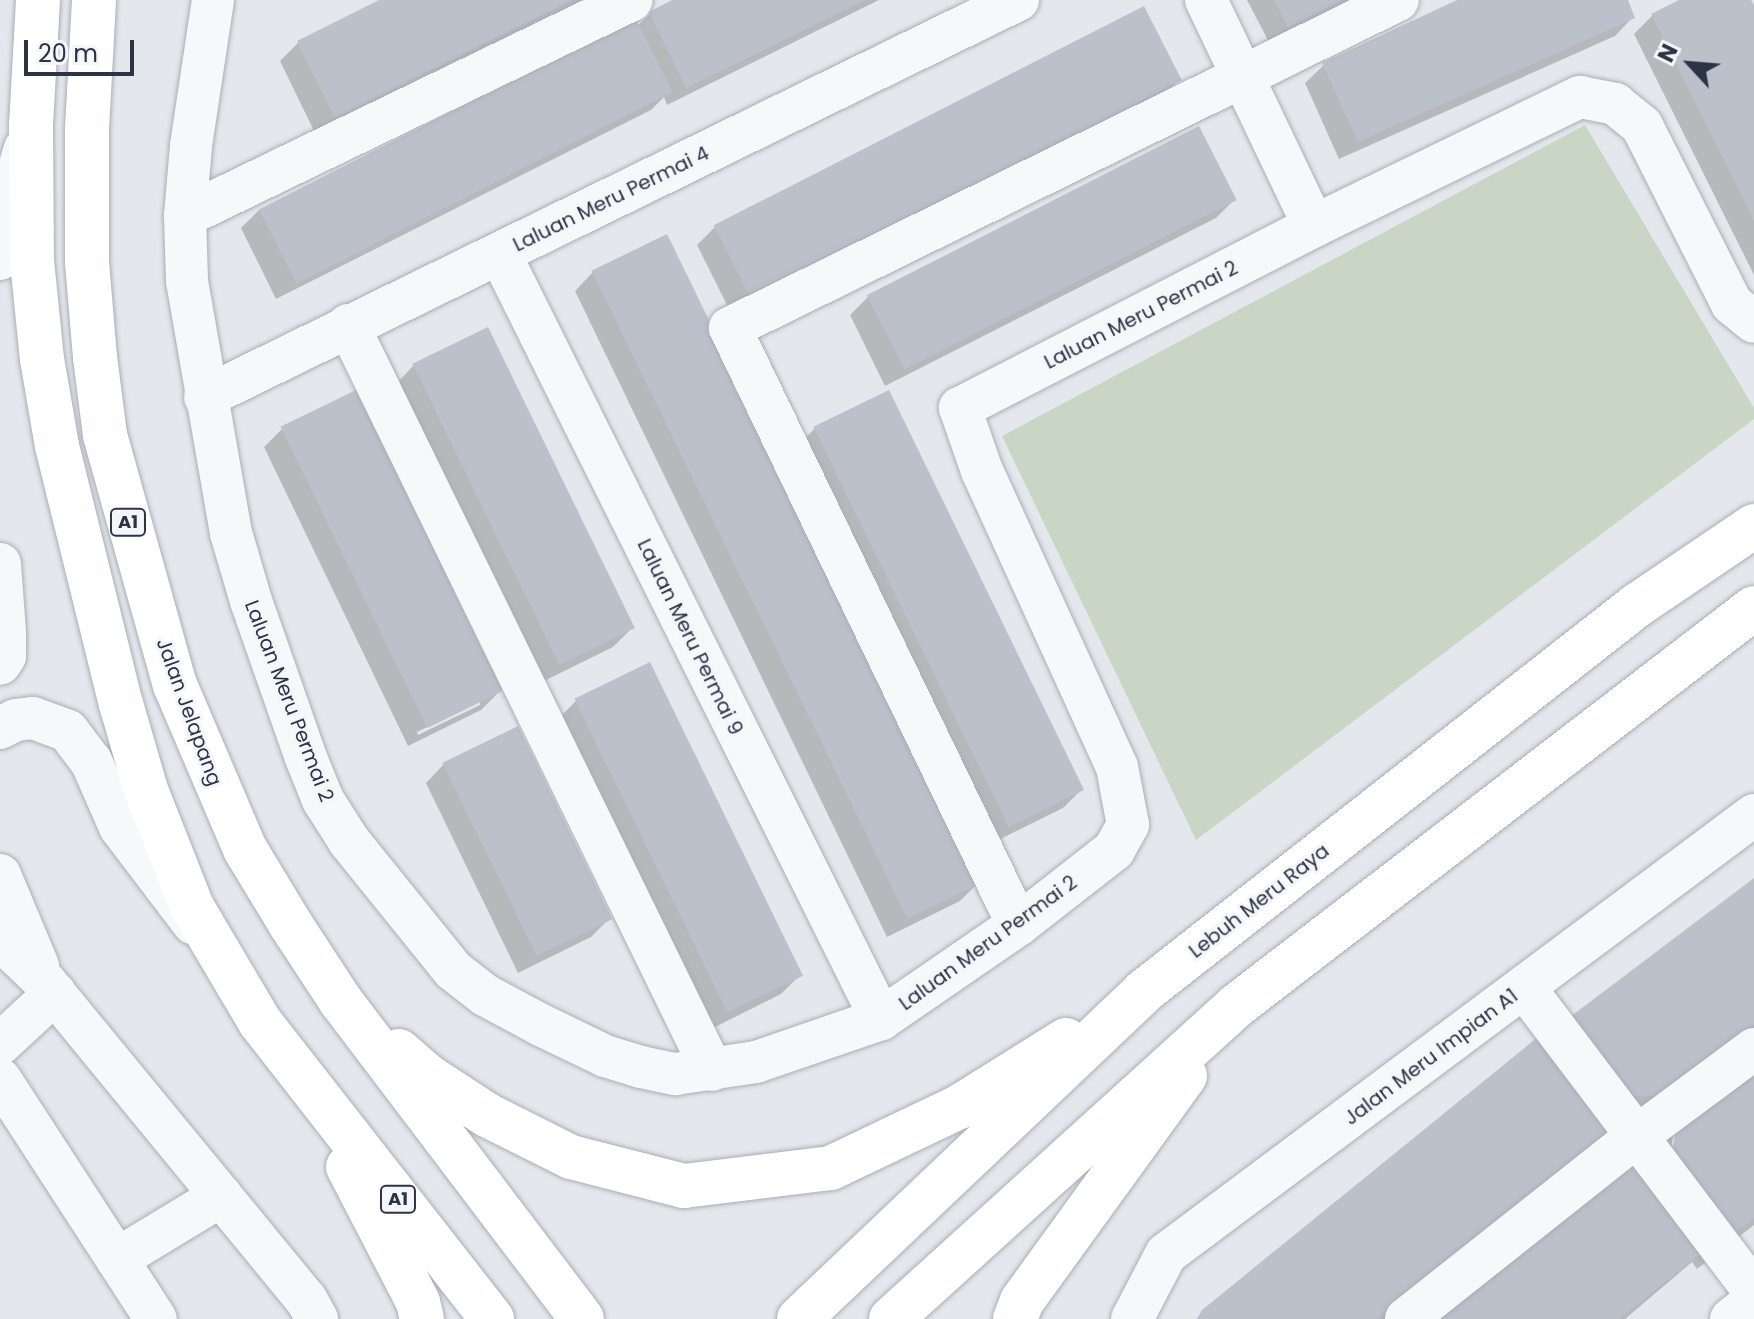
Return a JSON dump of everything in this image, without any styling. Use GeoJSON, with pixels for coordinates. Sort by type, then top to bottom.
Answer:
{"type":"FeatureCollection","features":[{"type":"Feature","properties":{"kind":"main road","name":"A1"},"geometry":{"type":"LineString","coordinates":[[38,0],[31,126],[32,261],[42,359],[57,446],[121,704],[146,790],[175,868],[220,959],[260,1022],[492,1319]]}},
{"type":"Feature","properties":{"kind":"main road","name":"Jalan Jelapang"},"geometry":{"type":"LineString","coordinates":[[94,0],[87,128],[87,262],[105,435],[175,685],[206,765],[245,849],[340,1000],[582,1319]]}},
{"type":"Feature","properties":{"kind":"main road","name":"Lebuh Meru Raya"},"geometry":{"type":"LineString","coordinates":[[799,1319],[1143,992],[1636,606],[1754,526]]}},
{"type":"Feature","properties":{"kind":"main road"},"geometry":{"type":"LineString","coordinates":[[891,1319],[1236,1006],[1752,609]]}},
{"type":"Feature","properties":{"kind":"main road"},"geometry":{"type":"LineString","coordinates":[[340,1000],[429,1077],[487,1115],[571,1157],[684,1186],[831,1168],[959,1107],[1143,992]]}},
{"type":"Feature","properties":{"kind":"main road"},"geometry":{"type":"LineString","coordinates":[[1015,1319],[1022,1301],[1236,1006]]}},
{"type":"Feature","properties":{"kind":"main road"},"geometry":{"type":"LineString","coordinates":[[303,1079],[418,1302],[422,1319]]}},
{"type":"Feature","properties":{"kind":"street"},"geometry":{"type":"LineString","coordinates":[[211,9],[247,0]]}},
{"type":"Feature","properties":{"kind":"street"},"geometry":{"type":"LineString","coordinates":[[185,216],[632,0]]}},
{"type":"Feature","properties":{"kind":"street","name":"Laluan Meru Permai 4"},"geometry":{"type":"LineString","coordinates":[[205,397],[1018,0]]}},
{"type":"Feature","properties":{"kind":"street"},"geometry":{"type":"LineString","coordinates":[[1206,0],[1245,76],[1314,226]]}},
{"type":"Feature","properties":{"kind":"street"},"geometry":{"type":"LineString","coordinates":[[1018,925],[730,328],[1398,0]]}},
{"type":"Feature","properties":{"kind":"street","name":"Laluan Meru Permai 2"},"geometry":{"type":"LineString","coordinates":[[211,9],[191,146],[185,216],[187,281],[231,533],[251,601],[323,800],[349,841],[453,970],[485,995],[605,1056],[675,1074],[712,1070],[812,1046],[881,1019],[938,983],[1018,925],[1114,850],[1128,825],[1126,802],[1112,756],[982,471],[960,408],[1314,226],[1580,97],[1615,104],[1642,126],[1732,304],[1754,322]]}},
{"type":"Feature","properties":{"kind":"street"},"geometry":{"type":"LineString","coordinates":[[0,259],[8,205],[31,126]]}},
{"type":"Feature","properties":{"kind":"street","name":"Laluan Meru Permai 9"},"geometry":{"type":"LineString","coordinates":[[500,254],[881,1019]]}},
{"type":"Feature","properties":{"kind":"street"},"geometry":{"type":"LineString","coordinates":[[348,325],[712,1070]]}},
{"type":"Feature","properties":{"kind":"street"},"geometry":{"type":"LineString","coordinates":[[0,564],[5,656],[0,664]]}},
{"type":"Feature","properties":{"kind":"street"},"geometry":{"type":"LineString","coordinates":[[0,728],[16,720],[33,718],[68,731],[91,761],[120,827],[220,959]]}},
{"type":"Feature","properties":{"kind":"street","name":"Jalan Meru Impian A1"},"geometry":{"type":"LineString","coordinates":[[1132,1319],[1166,1254],[1754,815]]}},
{"type":"Feature","properties":{"kind":"street"},"geometry":{"type":"LineString","coordinates":[[0,875],[50,988]]}},
{"type":"Feature","properties":{"kind":"street"},"geometry":{"type":"LineString","coordinates":[[2,948],[50,988],[306,1299],[317,1319]]}},
{"type":"Feature","properties":{"kind":"street"},"geometry":{"type":"LineString","coordinates":[[1524,987],[1754,1291]]}},
{"type":"Feature","properties":{"kind":"street"},"geometry":{"type":"LineString","coordinates":[[0,1044],[50,988]]}},
{"type":"Feature","properties":{"kind":"street"},"geometry":{"type":"LineString","coordinates":[[1406,1319],[1637,1136],[1754,1049]]}},
{"type":"Feature","properties":{"kind":"street"},"geometry":{"type":"LineString","coordinates":[[0,1079],[156,1319]]}},
{"type":"Feature","properties":{"kind":"street"},"geometry":{"type":"LineString","coordinates":[[117,1259],[221,1196]]}},
{"type":"Feature","properties":{"kind":"street"},"geometry":{"type":"LineString","coordinates":[[1731,1319],[1754,1301]]}},
{"type":"Feature","properties":{"kind":"green space"},"geometry":{"type":"Polygon","coordinates":[[[1585,125],[1754,408],[1754,419],[1196,840],[1002,436],[1585,125]]]}},
{"type":"Feature","properties":{"kind":"building"},"geometry":{"type":"Polygon","coordinates":[[[379,0],[572,0],[335,118],[297,41],[379,0]]]}},
{"type":"Feature","properties":{"kind":"building"},"geometry":{"type":"Polygon","coordinates":[[[672,0],[865,0],[686,88],[649,12],[672,0]]]}},
{"type":"Feature","properties":{"kind":"building"},"geometry":{"type":"Polygon","coordinates":[[[1274,0],[1342,0],[1288,27],[1274,0]]]}},
{"type":"Feature","properties":{"kind":"building"},"geometry":{"type":"Polygon","coordinates":[[[1457,0],[1628,0],[1635,18],[1358,142],[1322,63],[1457,0]]]}},
{"type":"Feature","properties":{"kind":"building"},"geometry":{"type":"Polygon","coordinates":[[[1679,0],[1751,0],[1754,5],[1754,221],[1651,14],[1679,0]]]}},
{"type":"Feature","properties":{"kind":"building"},"geometry":{"type":"Polygon","coordinates":[[[1144,6],[1182,80],[751,299],[714,225],[1144,6]]]}},
{"type":"Feature","properties":{"kind":"building"},"geometry":{"type":"Polygon","coordinates":[[[635,18],[673,92],[297,284],[259,210],[635,18]]]}},
{"type":"Feature","properties":{"kind":"building"},"geometry":{"type":"Polygon","coordinates":[[[1199,126],[1237,200],[904,369],[867,295],[1199,126]]]}},
{"type":"Feature","properties":{"kind":"building"},"geometry":{"type":"Polygon","coordinates":[[[667,234],[983,882],[908,919],[592,271],[667,234]]]}},
{"type":"Feature","properties":{"kind":"building"},"geometry":{"type":"Polygon","coordinates":[[[488,327],[635,628],[559,665],[413,364],[488,327]]]}},
{"type":"Feature","properties":{"kind":"building"},"geometry":{"type":"Polygon","coordinates":[[[356,390],[503,691],[427,728],[281,427],[356,390]]]}},
{"type":"Feature","properties":{"kind":"building"},"geometry":{"type":"Polygon","coordinates":[[[889,390],[1084,790],[1009,827],[814,427],[889,390]]]}},
{"type":"Feature","properties":{"kind":"building"},"geometry":{"type":"Polygon","coordinates":[[[650,662],[803,976],[727,1013],[575,699],[650,662]]]}},
{"type":"Feature","properties":{"kind":"building"},"geometry":{"type":"Polygon","coordinates":[[[518,726],[612,919],[537,956],[443,763],[518,726]]]}},
{"type":"Feature","properties":{"kind":"building"},"geometry":{"type":"Polygon","coordinates":[[[1754,878],[1754,1024],[1660,1096],[1630,1096],[1570,1017],[1754,878]]]}},
{"type":"Feature","properties":{"kind":"building"},"geometry":{"type":"Polygon","coordinates":[[[1544,1032],[1611,1117],[1607,1136],[1377,1319],[1197,1319],[1202,1310],[1544,1032]]]}},
{"type":"Feature","properties":{"kind":"building"},"geometry":{"type":"Polygon","coordinates":[[[1754,1066],[1754,1218],[1733,1235],[1671,1156],[1677,1124],[1754,1066]]]}},
{"type":"Feature","properties":{"kind":"building"},"geometry":{"type":"Polygon","coordinates":[[[1627,1163],[1647,1166],[1711,1245],[1619,1319],[1429,1319],[1627,1163]]]}}]}
